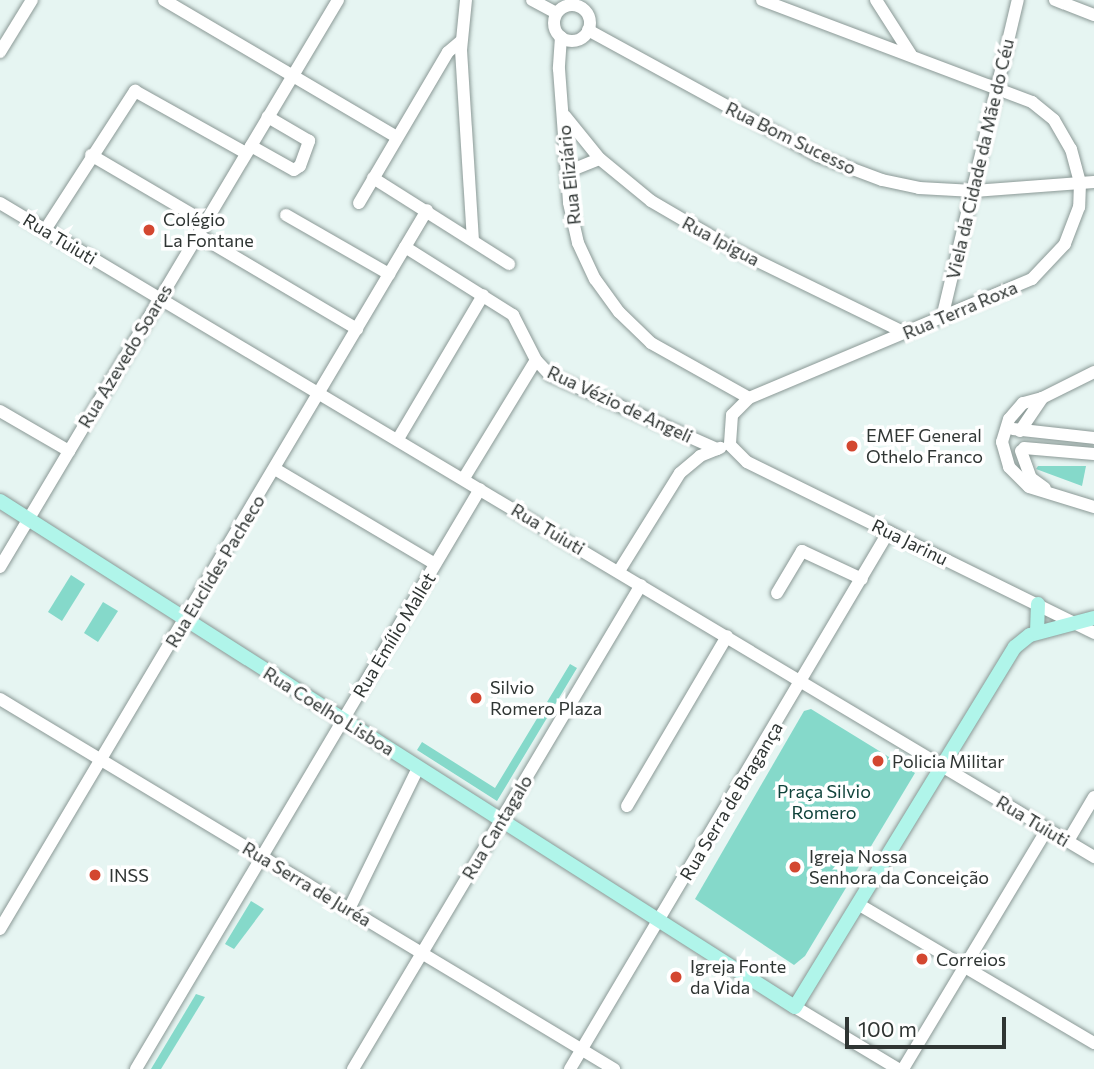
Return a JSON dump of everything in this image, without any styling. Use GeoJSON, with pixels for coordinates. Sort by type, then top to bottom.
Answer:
{"type":"FeatureCollection","features":[{"type":"Feature","properties":{"kind":"main road","name":"Rua Coelho Lisboa"},"geometry":{"type":"LineString","coordinates":[[0,501],[659,920]]}},
{"type":"Feature","properties":{"kind":"main road"},"geometry":{"type":"LineString","coordinates":[[1037,632],[1038,604]]}},
{"type":"Feature","properties":{"kind":"main road"},"geometry":{"type":"LineString","coordinates":[[659,920],[795,1007],[1015,647],[1037,632],[1094,618]]}},
{"type":"Feature","properties":{"kind":"street"},"geometry":{"type":"LineString","coordinates":[[0,52],[32,0]]}},
{"type":"Feature","properties":{"kind":"street"},"geometry":{"type":"LineString","coordinates":[[164,0],[397,136]]}},
{"type":"Feature","properties":{"kind":"street","name":"Rua Azevedo Soares"},"geometry":{"type":"LineString","coordinates":[[0,567],[338,0]]}},
{"type":"Feature","properties":{"kind":"street"},"geometry":{"type":"LineString","coordinates":[[467,0],[461,41],[473,239]]}},
{"type":"Feature","properties":{"kind":"street"},"geometry":{"type":"LineString","coordinates":[[532,0],[556,13]]}},
{"type":"Feature","properties":{"kind":"street","name":"Rua Terra Roxa"},"geometry":{"type":"LineString","coordinates":[[749,398],[1013,289],[1044,269],[1072,232],[1080,183],[1072,149],[1054,120],[1032,103],[998,87],[762,0]]}},
{"type":"Feature","properties":{"kind":"street"},"geometry":{"type":"LineString","coordinates":[[876,0],[911,55]]}},
{"type":"Feature","properties":{"kind":"street","name":"Viela da Cidade da Mãe do Céu"},"geometry":{"type":"LineString","coordinates":[[942,318],[1018,0]]}},
{"type":"Feature","properties":{"kind":"street"},"geometry":{"type":"LineString","coordinates":[[1055,0],[1094,15]]}},
{"type":"Feature","properties":{"kind":"street"},"geometry":{"type":"LineString","coordinates":[[583,3],[589,17],[588,30],[577,40],[561,37],[554,28],[556,13],[566,5],[583,3]]}},
{"type":"Feature","properties":{"kind":"street","name":"Rua Bom Sucesso"},"geometry":{"type":"LineString","coordinates":[[588,30],[845,168],[919,188],[974,191],[1094,182]]}},
{"type":"Feature","properties":{"kind":"street","name":"Rua Eliziário"},"geometry":{"type":"LineString","coordinates":[[561,37],[567,172],[578,243],[613,306],[660,349],[749,398]]}},
{"type":"Feature","properties":{"kind":"street"},"geometry":{"type":"LineString","coordinates":[[359,203],[448,52],[461,41]]}},
{"type":"Feature","properties":{"kind":"street"},"geometry":{"type":"LineString","coordinates":[[46,230],[91,155],[135,91],[294,170],[300,166],[309,141],[268,117]]}},
{"type":"Feature","properties":{"kind":"street","name":"Rua Ipigua"},"geometry":{"type":"LineString","coordinates":[[563,113],[600,159],[694,228],[905,334]]}},
{"type":"Feature","properties":{"kind":"street"},"geometry":{"type":"LineString","coordinates":[[91,155],[205,222]]}},
{"type":"Feature","properties":{"kind":"street"},"geometry":{"type":"LineString","coordinates":[[567,172],[600,159]]}},
{"type":"Feature","properties":{"kind":"street"},"geometry":{"type":"LineString","coordinates":[[373,178],[509,264]]}},
{"type":"Feature","properties":{"kind":"street","name":"Rua Tuiuti"},"geometry":{"type":"LineString","coordinates":[[0,203],[1094,857]]}},
{"type":"Feature","properties":{"kind":"street","name":"Rua Euclides Pacheco"},"geometry":{"type":"LineString","coordinates":[[0,929],[186,620],[427,210]]}},
{"type":"Feature","properties":{"kind":"street"},"geometry":{"type":"LineString","coordinates":[[286,215],[388,274]]}},
{"type":"Feature","properties":{"kind":"street"},"geometry":{"type":"LineString","coordinates":[[198,235],[356,329]]}},
{"type":"Feature","properties":{"kind":"street","name":"Rua Vézio de Angeli"},"geometry":{"type":"LineString","coordinates":[[405,247],[517,318],[536,360],[550,375],[717,449]]}},
{"type":"Feature","properties":{"kind":"street"},"geometry":{"type":"LineString","coordinates":[[398,439],[483,295]]}},
{"type":"Feature","properties":{"kind":"street"},"geometry":{"type":"LineString","coordinates":[[464,478],[536,360]]}},
{"type":"Feature","properties":{"kind":"street"},"geometry":{"type":"LineString","coordinates":[[1003,446],[1042,398],[1094,372]]}},
{"type":"Feature","properties":{"kind":"street"},"geometry":{"type":"LineString","coordinates":[[619,571],[680,473],[694,460],[730,444],[732,415],[749,398]]}},
{"type":"Feature","properties":{"kind":"street"},"geometry":{"type":"LineString","coordinates":[[0,411],[69,451]]}},
{"type":"Feature","properties":{"kind":"street"},"geometry":{"type":"LineString","coordinates":[[1016,431],[1094,438]]}},
{"type":"Feature","properties":{"kind":"street"},"geometry":{"type":"LineString","coordinates":[[1016,431],[1031,478],[1057,496]]}},
{"type":"Feature","properties":{"kind":"street","name":"Rua Jarinu"},"geometry":{"type":"LineString","coordinates":[[730,444],[747,462],[1094,633]]}},
{"type":"Feature","properties":{"kind":"street"},"geometry":{"type":"LineString","coordinates":[[1003,446],[1011,452],[1023,449],[1094,454]]}},
{"type":"Feature","properties":{"kind":"street"},"geometry":{"type":"LineString","coordinates":[[1003,446],[1017,479],[1057,496],[1094,507]]}},
{"type":"Feature","properties":{"kind":"street"},"geometry":{"type":"LineString","coordinates":[[275,468],[435,564]]}},
{"type":"Feature","properties":{"kind":"street","name":"Rua Emílio Mallet"},"geometry":{"type":"LineString","coordinates":[[136,1069],[480,489]]}},
{"type":"Feature","properties":{"kind":"street","name":"Rua Serra de Bragança"},"geometry":{"type":"LineString","coordinates":[[570,1069],[889,531]]}},
{"type":"Feature","properties":{"kind":"street"},"geometry":{"type":"LineString","coordinates":[[777,593],[802,551],[862,579]]}},
{"type":"Feature","properties":{"kind":"street","name":"Rua Cantagalo"},"geometry":{"type":"LineString","coordinates":[[353,1069],[641,585]]}},
{"type":"Feature","properties":{"kind":"street"},"geometry":{"type":"LineString","coordinates":[[627,806],[727,636]]}},
{"type":"Feature","properties":{"kind":"street","name":"Rua Serra de Juréa"},"geometry":{"type":"LineString","coordinates":[[0,699],[614,1069]]}},
{"type":"Feature","properties":{"kind":"street"},"geometry":{"type":"LineString","coordinates":[[349,909],[418,768]]}},
{"type":"Feature","properties":{"kind":"street"},"geometry":{"type":"LineString","coordinates":[[1068,841],[1094,797]]}},
{"type":"Feature","properties":{"kind":"street"},"geometry":{"type":"LineString","coordinates":[[903,1069],[1047,829]]}},
{"type":"Feature","properties":{"kind":"street"},"geometry":{"type":"LineString","coordinates":[[858,904],[1094,1044]]}},
{"type":"Feature","properties":{"kind":"street"},"geometry":{"type":"LineString","coordinates":[[795,1007],[898,1069]]}},
{"type":"Feature","properties":{"kind":"green space"},"geometry":{"type":"Polygon","coordinates":[[[1038,466],[1086,466],[1082,486],[1036,469],[1038,466]]]}},
{"type":"Feature","properties":{"kind":"green space"},"geometry":{"type":"Polygon","coordinates":[[[71,575],[85,584],[62,621],[48,612],[71,575]]]}},
{"type":"Feature","properties":{"kind":"green space"},"geometry":{"type":"Polygon","coordinates":[[[103,602],[118,611],[98,642],[84,633],[103,602]]]}},
{"type":"Feature","properties":{"kind":"green space"},"geometry":{"type":"Polygon","coordinates":[[[570,664],[577,668],[497,801],[417,750],[422,742],[495,788],[570,664]]]}},
{"type":"Feature","properties":{"kind":"green space","name":"Praça Silvio Romero"},"geometry":{"type":"Polygon","coordinates":[[[811,709],[915,773],[805,956],[794,965],[695,899],[804,711],[811,709]]]}},
{"type":"Feature","properties":{"kind":"green space"},"geometry":{"type":"Polygon","coordinates":[[[251,901],[264,909],[234,949],[225,944],[251,901]]]}},
{"type":"Feature","properties":{"kind":"green space"},"geometry":{"type":"Polygon","coordinates":[[[196,994],[205,997],[161,1069],[151,1069],[196,994]]]}},
{"type":"Feature","properties":{"kind":"place","name":"Colégio La Fontane"},"geometry":{"type":"Point","coordinates":[149,230]}},
{"type":"Feature","properties":{"kind":"place","name":"EMEF General Othelo Franco"},"geometry":{"type":"Point","coordinates":[852,446]}},
{"type":"Feature","properties":{"kind":"place","name":"Silvio Romero Plaza"},"geometry":{"type":"Point","coordinates":[476,698]}},
{"type":"Feature","properties":{"kind":"place","name":"Policia Militar"},"geometry":{"type":"Point","coordinates":[878,761]}},
{"type":"Feature","properties":{"kind":"place","name":"Igreja Nossa Senhora da Conceição"},"geometry":{"type":"Point","coordinates":[795,867]}},
{"type":"Feature","properties":{"kind":"place","name":"INSS"},"geometry":{"type":"Point","coordinates":[95,875]}},
{"type":"Feature","properties":{"kind":"place","name":"Correios"},"geometry":{"type":"Point","coordinates":[922,959]}},
{"type":"Feature","properties":{"kind":"place","name":"Igreja Fonte da Vida"},"geometry":{"type":"Point","coordinates":[676,977]}}]}
